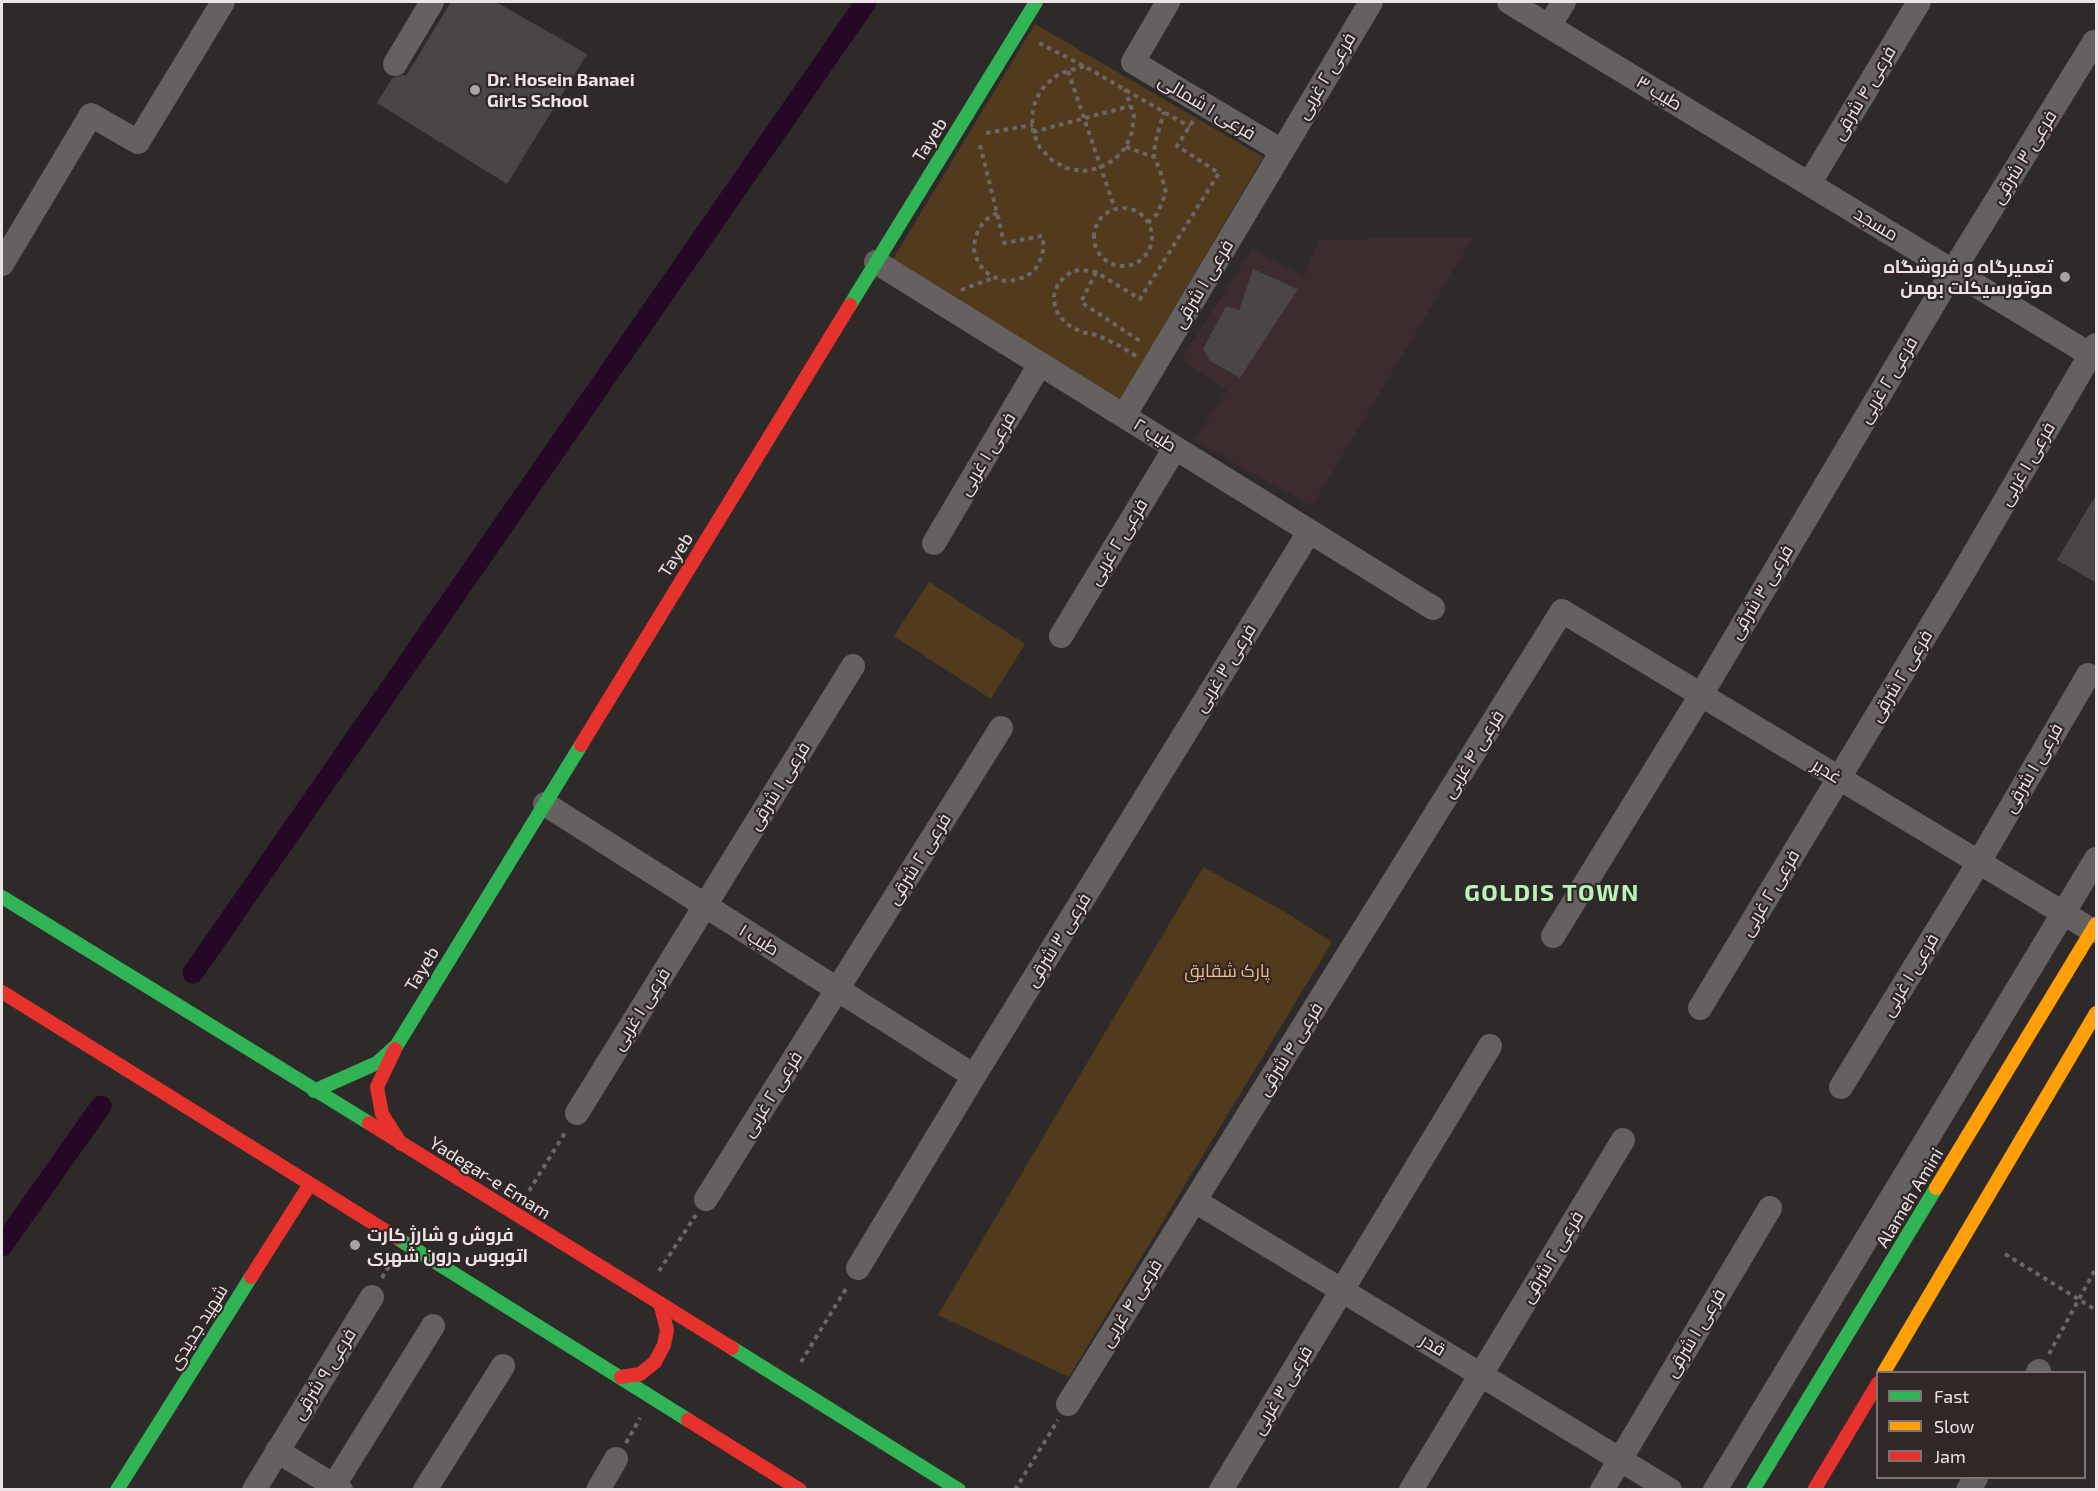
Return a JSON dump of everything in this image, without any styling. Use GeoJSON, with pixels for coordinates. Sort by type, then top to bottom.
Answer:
{"type":"FeatureCollection","features":[{"type":"Feature","properties":{"kind":"main road","name":"Tayeb"},"geometry":{"type":"LineString","coordinates":[[314,1091],[377,1063],[397,1045],[1036,2]]}},
{"type":"Feature","properties":{"kind":"main road","name":"Yadegar-e Emam"},"geometry":{"type":"LineString","coordinates":[[2,897],[645,1293],[959,1490]]}},
{"type":"Feature","properties":{"kind":"main road","name":"Alameh Amini"},"geometry":{"type":"LineString","coordinates":[[1753,1490],[1833,1368],[2095,928]]}},
{"type":"Feature","properties":{"kind":"main road"},"geometry":{"type":"LineString","coordinates":[[2,992],[801,1490]]}},
{"type":"Feature","properties":{"kind":"main road"},"geometry":{"type":"LineString","coordinates":[[1885,1371],[2097,1013]]}},
{"type":"Feature","properties":{"kind":"main road"},"geometry":{"type":"LineString","coordinates":[[397,1045],[377,1087],[382,1114],[401,1144]]}},
{"type":"Feature","properties":{"kind":"main road","name":"شهید جدیدی"},"geometry":{"type":"LineString","coordinates":[[117,1490],[310,1184]]}},
{"type":"Feature","properties":{"kind":"main road"},"geometry":{"type":"LineString","coordinates":[[621,1377],[640,1374],[655,1362],[664,1345],[667,1330],[660,1303]]}},
{"type":"Feature","properties":{"kind":"main road"},"geometry":{"type":"LineString","coordinates":[[1814,1490],[1871,1388]]}},
{"type":"Feature","properties":{"kind":"street"},"geometry":{"type":"LineString","coordinates":[[2,264],[91,115],[138,142],[224,2]]}},
{"type":"Feature","properties":{"kind":"street"},"geometry":{"type":"LineString","coordinates":[[395,64],[432,2]]}},
{"type":"Feature","properties":{"kind":"street","name":"فرعی ۱ شمالی"},"geometry":{"type":"LineString","coordinates":[[1168,2],[1133,62],[1282,151]]}},
{"type":"Feature","properties":{"kind":"street","name":"فرعی ۲ غربی"},"geometry":{"type":"LineString","coordinates":[[1282,151],[1371,2]]}},
{"type":"Feature","properties":{"kind":"street","name":"طیب ۳"},"geometry":{"type":"LineString","coordinates":[[1509,2],[1809,184]]}},
{"type":"Feature","properties":{"kind":"street"},"geometry":{"type":"LineString","coordinates":[[1549,26],[1564,2]]}},
{"type":"Feature","properties":{"kind":"street","name":"فرعی ۴ شرقی"},"geometry":{"type":"LineString","coordinates":[[1809,184],[1919,2]]}},
{"type":"Feature","properties":{"kind":"street","name":"فرعی ۳ شرقی"},"geometry":{"type":"LineString","coordinates":[[1953,271],[2094,42]]}},
{"type":"Feature","properties":{"kind":"street","name":"فرعی ۱ شرقی"},"geometry":{"type":"LineString","coordinates":[[1124,416],[1282,151]]}},
{"type":"Feature","properties":{"kind":"street","name":"مسجد"},"geometry":{"type":"LineString","coordinates":[[1809,184],[1953,271],[2095,352]]}},
{"type":"Feature","properties":{"kind":"street","name":"طیب ۲"},"geometry":{"type":"LineString","coordinates":[[876,262],[1432,608]]}},
{"type":"Feature","properties":{"kind":"street","name":"فرعی ۲ غربی"},"geometry":{"type":"LineString","coordinates":[[1822,489],[1953,271]]}},
{"type":"Feature","properties":{"kind":"street","name":"فرعی ۱ غربی"},"geometry":{"type":"LineString","coordinates":[[1963,573],[2095,352]]}},
{"type":"Feature","properties":{"kind":"street","name":"فرعی ۱ غربی"},"geometry":{"type":"LineString","coordinates":[[934,543],[1040,364]]}},
{"type":"Feature","properties":{"kind":"street","name":"فرعی ۲ غربی"},"geometry":{"type":"LineString","coordinates":[[1061,636],[1175,448]]}},
{"type":"Feature","properties":{"kind":"street","name":"فرعی ۳ شرقی"},"geometry":{"type":"LineString","coordinates":[[1701,694],[1822,489]]}},
{"type":"Feature","properties":{"kind":"street","name":"فرعی ۳ غربی"},"geometry":{"type":"LineString","coordinates":[[1142,804],[1309,532]]}},
{"type":"Feature","properties":{"kind":"street","name":"فرعی ۲ شرقی"},"geometry":{"type":"LineString","coordinates":[[1839,778],[1963,573]]}},
{"type":"Feature","properties":{"kind":"street","name":"غدیر"},"geometry":{"type":"LineString","coordinates":[[1562,611],[2063,913],[2095,928]]}},
{"type":"Feature","properties":{"kind":"street","name":"فرعی ۴ غربی"},"geometry":{"type":"LineString","coordinates":[[1385,897],[1562,611]]}},
{"type":"Feature","properties":{"kind":"street","name":"فرعی ۱ شرقی"},"geometry":{"type":"LineString","coordinates":[[705,906],[853,666]]}},
{"type":"Feature","properties":{"kind":"street","name":"فرعی ۱ شرقی"},"geometry":{"type":"LineString","coordinates":[[1979,862],[2088,675]]}},
{"type":"Feature","properties":{"kind":"street"},"geometry":{"type":"LineString","coordinates":[[1553,936],[1701,694]]}},
{"type":"Feature","properties":{"kind":"street","name":"فرعی ۲ شرقی"},"geometry":{"type":"LineString","coordinates":[[837,990],[1001,728]]}},
{"type":"Feature","properties":{"kind":"street","name":"فرعی ۲ غربی"},"geometry":{"type":"LineString","coordinates":[[1701,1008],[1839,778]]}},
{"type":"Feature","properties":{"kind":"street","name":"طیب ۱"},"geometry":{"type":"LineString","coordinates":[[544,804],[974,1076]]}},
{"type":"Feature","properties":{"kind":"street","name":"فرعی ۳ شرقی"},"geometry":{"type":"LineString","coordinates":[[974,1076],[1142,804]]}},
{"type":"Feature","properties":{"kind":"street"},"geometry":{"type":"LineString","coordinates":[[1715,1490],[2097,859]]}},
{"type":"Feature","properties":{"kind":"street","name":"فرعی ۱ غربی"},"geometry":{"type":"LineString","coordinates":[[1841,1087],[1979,862]]}},
{"type":"Feature","properties":{"kind":"street","name":"فرعی ۴ شرقی"},"geometry":{"type":"LineString","coordinates":[[1195,1201],[1385,897]]}},
{"type":"Feature","properties":{"kind":"street","name":"فرعی ۱ غربی"},"geometry":{"type":"LineString","coordinates":[[577,1113],[705,906]]}},
{"type":"Feature","properties":{"kind":"street","name":"فرعی ۲ غربی"},"geometry":{"type":"LineString","coordinates":[[706,1199],[837,990]]}},
{"type":"Feature","properties":{"kind":"street"},"geometry":{"type":"LineString","coordinates":[[1342,1290],[1490,1046]]}},
{"type":"Feature","properties":{"kind":"street"},"geometry":{"type":"LineString","coordinates":[[858,1268],[974,1076]]}},
{"type":"Feature","properties":{"kind":"street","name":"فرعی ۲ شرقی"},"geometry":{"type":"LineString","coordinates":[[1481,1374],[1623,1140]]}},
{"type":"Feature","properties":{"kind":"street","name":"فرعی ۴ غربی"},"geometry":{"type":"LineString","coordinates":[[1068,1404],[1195,1201]]}},
{"type":"Feature","properties":{"kind":"street","name":"قدر"},"geometry":{"type":"LineString","coordinates":[[1195,1201],[1670,1490]]}},
{"type":"Feature","properties":{"kind":"street","name":"فرعی ۱ شرقی"},"geometry":{"type":"LineString","coordinates":[[1620,1459],[1770,1208]]}},
{"type":"Feature","properties":{"kind":"street","name":"فرعی ۳ غربی"},"geometry":{"type":"LineString","coordinates":[[1221,1490],[1342,1290]]}},
{"type":"Feature","properties":{"kind":"street","name":"فرعی ۹ شرقی"},"geometry":{"type":"LineString","coordinates":[[254,1490],[372,1297]]}},
{"type":"Feature","properties":{"kind":"street"},"geometry":{"type":"LineString","coordinates":[[277,1451],[335,1488],[433,1326]]}},
{"type":"Feature","properties":{"kind":"street"},"geometry":{"type":"LineString","coordinates":[[425,1490],[503,1366]]}},
{"type":"Feature","properties":{"kind":"street"},"geometry":{"type":"LineString","coordinates":[[1411,1490],[1481,1374]]}},
{"type":"Feature","properties":{"kind":"street"},"geometry":{"type":"LineString","coordinates":[[598,1490],[616,1459]]}},
{"type":"Feature","properties":{"kind":"street"},"geometry":{"type":"LineString","coordinates":[[1602,1490],[1620,1459]]}},
{"type":"Feature","properties":{"kind":"path"},"geometry":{"type":"LineString","coordinates":[[1035,41],[1084,66],[1190,127],[1177,146],[1219,173],[1140,299],[1096,272],[1072,271],[1058,283],[1054,297],[1055,309],[1065,323],[1081,332],[1097,335],[1139,358],[1147,345],[1081,302],[1096,272]]}},
{"type":"Feature","properties":{"kind":"path"},"geometry":{"type":"LineString","coordinates":[[1084,66],[1059,74],[1045,85],[1036,99],[1032,115],[1033,132],[1040,148],[1052,160],[1066,168],[1083,171],[1099,168],[1114,160],[1126,147],[1132,132],[1134,115],[1125,89]]}},
{"type":"Feature","properties":{"kind":"path"},"geometry":{"type":"LineString","coordinates":[[1068,71],[1099,168],[1115,209]]}},
{"type":"Feature","properties":{"kind":"path"},"geometry":{"type":"LineString","coordinates":[[1033,132],[1131,106]]}},
{"type":"Feature","properties":{"kind":"path"},"geometry":{"type":"LineString","coordinates":[[1148,223],[1157,214],[1166,193],[1154,157],[1155,144],[1164,112]]}},
{"type":"Feature","properties":{"kind":"path"},"geometry":{"type":"LineString","coordinates":[[997,213],[979,228],[974,250],[978,262],[984,271],[994,278],[1016,280],[1027,276],[1036,268],[1041,258],[1044,247],[1042,236],[1004,243],[997,213],[977,135],[1033,125]]}},
{"type":"Feature","properties":{"kind":"path"},"geometry":{"type":"LineString","coordinates":[[1126,147],[1154,157]]}},
{"type":"Feature","properties":{"kind":"path"},"geometry":{"type":"LineString","coordinates":[[1115,209],[1134,210],[1148,223],[1151,232],[1148,251],[1142,259],[1125,267],[1116,266],[1100,256],[1093,238],[1099,220],[1106,213],[1115,209]]}},
{"type":"Feature","properties":{"kind":"path"},"geometry":{"type":"LineString","coordinates":[[969,296],[959,290],[994,278]]}},
{"type":"Feature","properties":{"kind":"path"},"geometry":{"type":"LineString","coordinates":[[515,1214],[577,1113]]}},
{"type":"Feature","properties":{"kind":"path"},"geometry":{"type":"LineString","coordinates":[[645,1293],[706,1199]]}},
{"type":"Feature","properties":{"kind":"path"},"geometry":{"type":"LineString","coordinates":[[372,1297],[403,1241]]}},
{"type":"Feature","properties":{"kind":"path"},"geometry":{"type":"LineString","coordinates":[[2005,1254],[2097,1310]]}},
{"type":"Feature","properties":{"kind":"path"},"geometry":{"type":"LineString","coordinates":[[788,1383],[858,1268]]}},
{"type":"Feature","properties":{"kind":"path"},"geometry":{"type":"LineString","coordinates":[[2040,1371],[2097,1268]]}},
{"type":"Feature","properties":{"kind":"path"},"geometry":{"type":"LineString","coordinates":[[616,1459],[654,1397]]}},
{"type":"Feature","properties":{"kind":"path"},"geometry":{"type":"LineString","coordinates":[[1015,1490],[1068,1404]]}},
{"type":"Feature","properties":{"kind":"shaded area"},"geometry":{"type":"Polygon","coordinates":[[[1473,237],[1312,506],[1194,441],[1227,390],[1181,360],[1252,249],[1304,275],[1319,240],[1473,237]],[[1254,269],[1239,310],[1226,306],[1203,349],[1210,361],[1240,378],[1298,289],[1254,269]]]}},
{"type":"Feature","properties":{"kind":"green space"},"geometry":{"type":"Polygon","coordinates":[[[1035,24],[1263,157],[1120,401],[893,259],[1035,24]]]}},
{"type":"Feature","properties":{"kind":"green space"},"geometry":{"type":"Polygon","coordinates":[[[929,582],[1025,644],[991,699],[894,636],[929,582]]]}},
{"type":"Feature","properties":{"kind":"green space","name":"پارک شقایق"},"geometry":{"type":"Polygon","coordinates":[[[1203,867],[1285,912],[1332,942],[1069,1377],[938,1315],[1203,867]]]}},
{"type":"Feature","properties":{"kind":"building","name":"Dr. Hosein Banaei Girls School"},"geometry":{"type":"Polygon","coordinates":[[[451,2],[496,2],[587,54],[507,184],[377,103],[392,78],[406,76],[451,2]]]}},
{"type":"Feature","properties":{"kind":"building"},"geometry":{"type":"Polygon","coordinates":[[[1253,269],[1298,289],[1240,378],[1210,361],[1203,349],[1226,306],[1239,310],[1253,269]]]}},
{"type":"Feature","properties":{"kind":"building"},"geometry":{"type":"Polygon","coordinates":[[[2097,493],[2097,583],[2057,560],[2097,493]]]}},
{"type":"Feature","properties":{"kind":"waterway"},"geometry":{"type":"LineString","coordinates":[[193,973],[866,2]]}},
{"type":"Feature","properties":{"kind":"waterway"},"geometry":{"type":"LineString","coordinates":[[2,1246],[101,1106]]}},
{"type":"Feature","properties":{"kind":"traffic: fast"},"geometry":{"type":"LineString","coordinates":[[850,305],[1036,2]]}},
{"type":"Feature","properties":{"kind":"traffic: fast"},"geometry":{"type":"LineString","coordinates":[[314,1091],[377,1063],[397,1045],[581,745]]}},
{"type":"Feature","properties":{"kind":"traffic: fast"},"geometry":{"type":"LineString","coordinates":[[2,897],[369,1123]]}},
{"type":"Feature","properties":{"kind":"traffic: fast"},"geometry":{"type":"LineString","coordinates":[[1753,1490],[1936,1188]]}},
{"type":"Feature","properties":{"kind":"traffic: fast"},"geometry":{"type":"LineString","coordinates":[[397,1238],[688,1420]]}},
{"type":"Feature","properties":{"kind":"traffic: fast"},"geometry":{"type":"LineString","coordinates":[[117,1490],[251,1277]]}},
{"type":"Feature","properties":{"kind":"traffic: fast"},"geometry":{"type":"LineString","coordinates":[[732,1348],[959,1490]]}},
{"type":"Feature","properties":{"kind":"traffic: slow"},"geometry":{"type":"LineString","coordinates":[[1936,1188],[2096,924]]}},
{"type":"Feature","properties":{"kind":"traffic: slow"},"geometry":{"type":"LineString","coordinates":[[1885,1371],[2096,1013]]}},
{"type":"Feature","properties":{"kind":"traffic: jam"},"geometry":{"type":"LineString","coordinates":[[581,745],[850,305]]}},
{"type":"Feature","properties":{"kind":"traffic: jam"},"geometry":{"type":"LineString","coordinates":[[2,992],[397,1238]]}},
{"type":"Feature","properties":{"kind":"traffic: jam"},"geometry":{"type":"LineString","coordinates":[[395,1049],[377,1087],[382,1114],[401,1144]]}},
{"type":"Feature","properties":{"kind":"traffic: jam"},"geometry":{"type":"LineString","coordinates":[[369,1123],[732,1348]]}},
{"type":"Feature","properties":{"kind":"traffic: jam"},"geometry":{"type":"LineString","coordinates":[[251,1277],[310,1184]]}},
{"type":"Feature","properties":{"kind":"traffic: jam"},"geometry":{"type":"LineString","coordinates":[[621,1377],[640,1374],[655,1362],[664,1345],[667,1330],[660,1303]]}},
{"type":"Feature","properties":{"kind":"traffic: jam"},"geometry":{"type":"LineString","coordinates":[[1814,1490],[1876,1386]]}},
{"type":"Feature","properties":{"kind":"traffic: jam"},"geometry":{"type":"LineString","coordinates":[[688,1420],[800,1490]]}},
{"type":"Feature","properties":{"kind":"place","name":"Dr. Hosein Banaei Girls School"},"geometry":{"type":"Point","coordinates":[475,90]}},
{"type":"Feature","properties":{"kind":"place","name":"تعمیرگاه و فروشگاه موتورسیکلت بهمن"},"geometry":{"type":"Point","coordinates":[2065,277]}},
{"type":"Feature","properties":{"kind":"place","name":"فروش و شارژ کارت اتوبوس درون شهری"},"geometry":{"type":"Point","coordinates":[355,1245]}},
{"type":"Feature","properties":{"kind":"district","name":"GOLDIS TOWN"},"geometry":{"type":"Point","coordinates":[1552,893]}}]}
